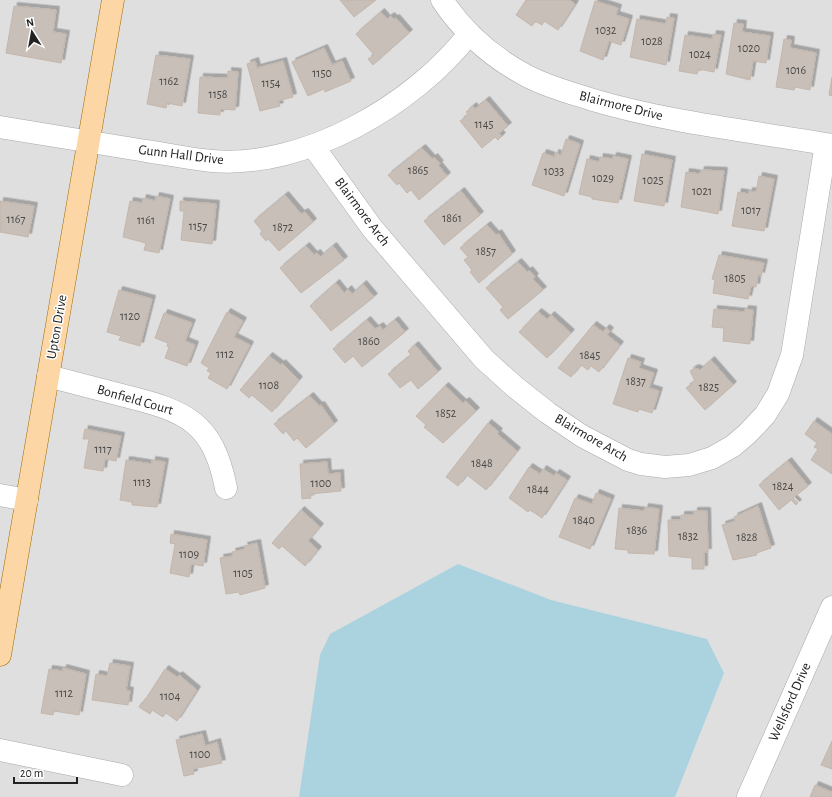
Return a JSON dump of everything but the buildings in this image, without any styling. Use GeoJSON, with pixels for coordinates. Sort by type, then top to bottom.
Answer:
{"type":"FeatureCollection","features":[{"type":"Feature","properties":{"kind":"main road","name":"Upton Drive"},"geometry":{"type":"LineString","coordinates":[[0,655],[113,0]]}},
{"type":"Feature","properties":{"kind":"street","name":"Blairmore Drive"},"geometry":{"type":"LineString","coordinates":[[442,0],[469,34],[497,58],[528,76],[554,88],[620,108],[688,122],[829,144]]}},
{"type":"Feature","properties":{"kind":"street","name":"Gunn Hall Drive"},"geometry":{"type":"LineString","coordinates":[[0,126],[89,142],[213,161],[250,160],[286,154],[313,146],[342,134],[372,118],[402,97],[443,63],[469,34]]}},
{"type":"Feature","properties":{"kind":"street","name":"Blairmore Arch"},"geometry":{"type":"LineString","coordinates":[[313,146],[372,228],[484,359],[548,412],[582,436],[628,460],[642,464],[665,467],[689,465],[712,458],[733,446],[765,415],[778,394],[792,355],[829,144]]}},
{"type":"Feature","properties":{"kind":"street","name":"Bonfield Court"},"geometry":{"type":"LineString","coordinates":[[48,376],[163,405],[186,416],[202,430],[215,448],[221,463],[226,488]]}},
{"type":"Feature","properties":{"kind":"street"},"geometry":{"type":"LineString","coordinates":[[0,495],[27,500]]}},
{"type":"Feature","properties":{"kind":"street","name":"Wellsford Drive"},"geometry":{"type":"LineString","coordinates":[[748,797],[832,607]]}},
{"type":"Feature","properties":{"kind":"street"},"geometry":{"type":"LineString","coordinates":[[0,750],[122,775]]}},
{"type":"Feature","properties":{"kind":"shaded area"},"geometry":{"type":"Polygon","coordinates":[[[0,0],[832,0],[832,797],[0,797],[0,0]]]}},
{"type":"Feature","properties":{"kind":"water"},"geometry":{"type":"Polygon","coordinates":[[[458,564],[551,600],[707,639],[724,673],[675,797],[299,797],[320,655],[330,634],[458,564]]]}}]}
